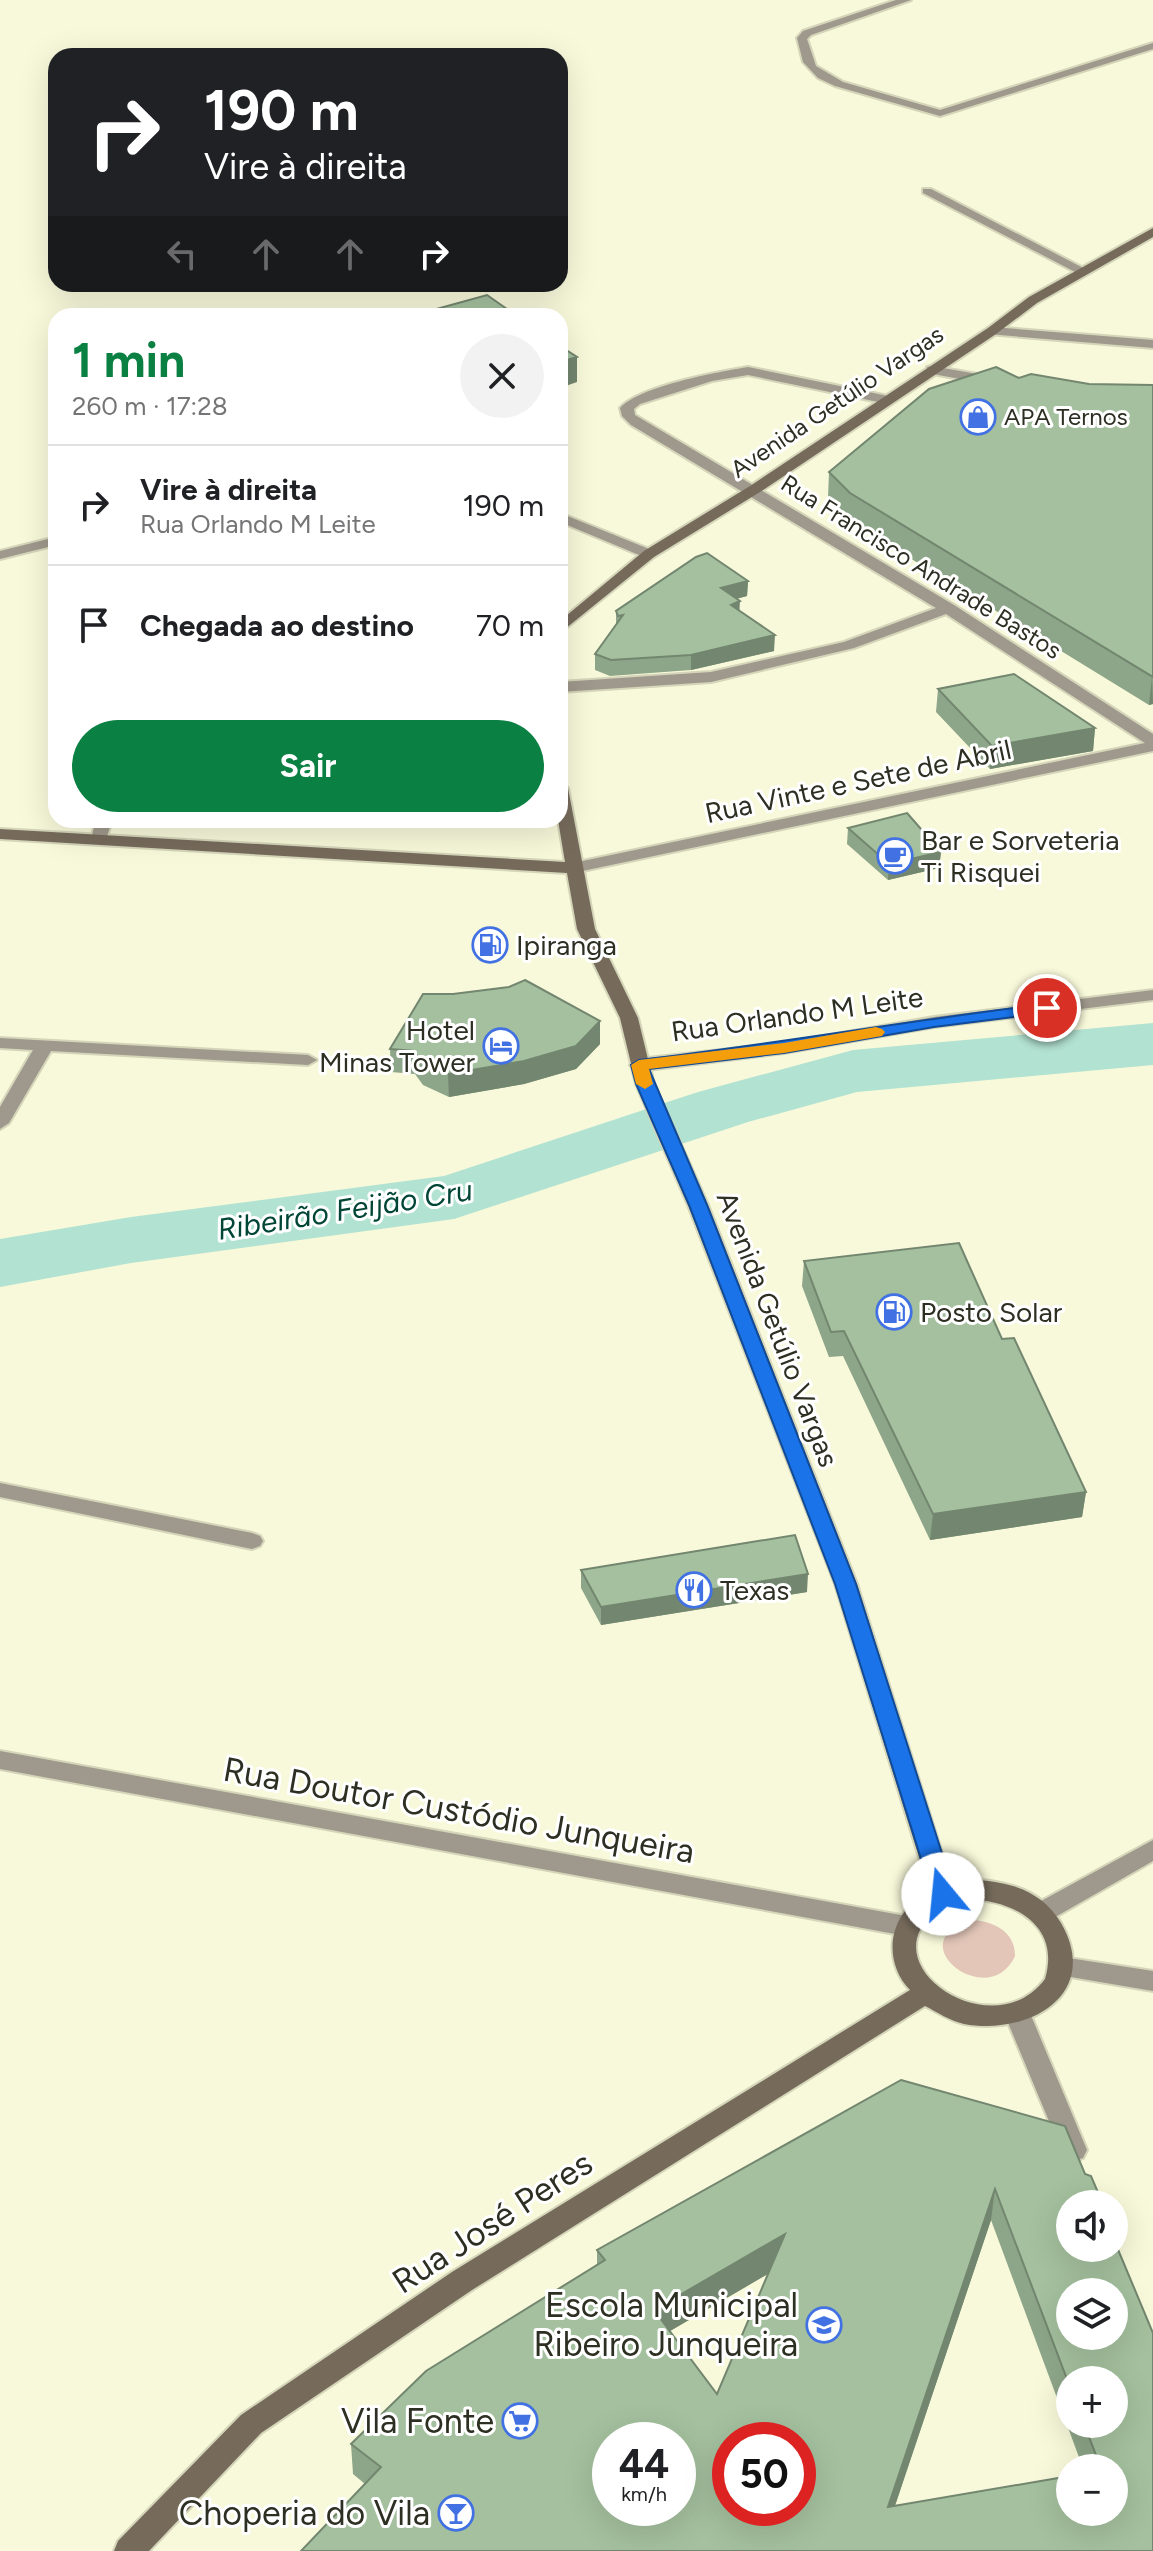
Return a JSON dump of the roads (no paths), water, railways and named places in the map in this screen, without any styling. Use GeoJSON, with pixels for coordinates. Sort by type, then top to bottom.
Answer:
{"type":"FeatureCollection","features":[{"type":"Feature","properties":{"kind":"main road","name":"Avenida Getúlio Vargas"},"geometry":{"type":"LineString","coordinates":[[568,622],[649,554],[755,489],[992,331],[1033,300],[1153,232]]}},
{"type":"Feature","properties":{"kind":"main road","name":"Avenida Getúlio Vargas"},"geometry":{"type":"LineString","coordinates":[[566,828],[586,929],[629,1018],[645,1084],[698,1205],[846,1584],[943,1894]]}},
{"type":"Feature","properties":{"kind":"main road"},"geometry":{"type":"LineString","coordinates":[[0,834],[573,868]]}},
{"type":"Feature","properties":{"kind":"main road"},"geometry":{"type":"LineString","coordinates":[[968,1889],[995,1891],[1020,1899],[1041,1913],[1054,1930],[1062,1948],[1062,1967],[1058,1982],[1048,1995],[1017,2013],[978,2016],[958,2012],[925,1993],[911,1977],[903,1960],[901,1942],[906,1926],[915,1912],[943,1894],[968,1889]]}},
{"type":"Feature","properties":{"kind":"main road","name":"Rua José Peres"},"geometry":{"type":"LineString","coordinates":[[129,2551],[251,2424],[462,2281],[925,1993]]}},
{"type":"Feature","properties":{"kind":"street"},"geometry":{"type":"LineString","coordinates":[[906,0],[807,33],[802,38],[808,66],[839,84],[940,113],[1153,46]]}},
{"type":"Feature","properties":{"kind":"street"},"geometry":{"type":"LineString","coordinates":[[927,191],[1083,271]]}},
{"type":"Feature","properties":{"kind":"street"},"geometry":{"type":"LineString","coordinates":[[992,331],[1153,344]]}},
{"type":"Feature","properties":{"kind":"street"},"geometry":{"type":"LineString","coordinates":[[932,370],[1010,384]]}},
{"type":"Feature","properties":{"kind":"street","name":"Rua Francisco Andrade Bastos"},"geometry":{"type":"LineString","coordinates":[[888,400],[748,371],[710,377],[635,401],[627,408],[629,416],[636,422],[755,489],[949,608],[1153,744]]}},
{"type":"Feature","properties":{"kind":"street"},"geometry":{"type":"LineString","coordinates":[[568,520],[649,554]]}},
{"type":"Feature","properties":{"kind":"street"},"geometry":{"type":"LineString","coordinates":[[0,555],[48,543]]}},
{"type":"Feature","properties":{"kind":"street"},"geometry":{"type":"LineString","coordinates":[[568,686],[711,677],[849,645],[949,608]]}},
{"type":"Feature","properties":{"kind":"street","name":"Rua Vinte e Sete de Abril"},"geometry":{"type":"LineString","coordinates":[[573,868],[1153,744]]}},
{"type":"Feature","properties":{"kind":"street"},"geometry":{"type":"LineString","coordinates":[[99,839],[102,828]]}},
{"type":"Feature","properties":{"kind":"street","name":"Rua Orlando M Leite"},"geometry":{"type":"LineString","coordinates":[[639,1065],[784,1048],[934,1022],[1153,995]]}},
{"type":"Feature","properties":{"kind":"street"},"geometry":{"type":"LineString","coordinates":[[0,1043],[308,1060]]}},
{"type":"Feature","properties":{"kind":"street"},"geometry":{"type":"LineString","coordinates":[[0,1123],[44,1047]]}},
{"type":"Feature","properties":{"kind":"street"},"geometry":{"type":"LineString","coordinates":[[0,1490],[252,1541]]}},
{"type":"Feature","properties":{"kind":"street","name":"Rua Doutor Custódio Junqueira"},"geometry":{"type":"LineString","coordinates":[[0,1760],[906,1926]]}},
{"type":"Feature","properties":{"kind":"street"},"geometry":{"type":"LineString","coordinates":[[1041,1913],[1153,1849]]}},
{"type":"Feature","properties":{"kind":"street"},"geometry":{"type":"LineString","coordinates":[[1062,1967],[1153,1981]]}},
{"type":"Feature","properties":{"kind":"street"},"geometry":{"type":"LineString","coordinates":[[1017,2013],[1087,2179]]}},
{"type":"Feature","properties":{"kind":"waterway","name":"Ribeirão Feijão Cru"},"geometry":{"type":"LineString","coordinates":[[0,1263],[131,1240],[454,1197],[723,1107],[853,1071],[1153,1044]]}},
{"type":"Feature","properties":{"kind":"place","name":"APA Ternos"},"geometry":{"type":"Point","coordinates":[978,417]}},
{"type":"Feature","properties":{"kind":"place","name":"Bar e Sorveteria Ti Risquei"},"geometry":{"type":"Point","coordinates":[895,856]}},
{"type":"Feature","properties":{"kind":"place","name":"Ipiranga"},"geometry":{"type":"Point","coordinates":[490,945]}},
{"type":"Feature","properties":{"kind":"place","name":"Hotel Minas Tower"},"geometry":{"type":"Point","coordinates":[501,1046]}},
{"type":"Feature","properties":{"kind":"place","name":"Posto Solar"},"geometry":{"type":"Point","coordinates":[894,1312]}},
{"type":"Feature","properties":{"kind":"place","name":"Texas"},"geometry":{"type":"Point","coordinates":[694,1590]}},
{"type":"Feature","properties":{"kind":"place","name":"Escola Municipal Ribeiro Junqueira"},"geometry":{"type":"Point","coordinates":[824,2325]}},
{"type":"Feature","properties":{"kind":"place","name":"Vila Fonte"},"geometry":{"type":"Point","coordinates":[520,2421]}},
{"type":"Feature","properties":{"kind":"place","name":"Choperia do Vila"},"geometry":{"type":"Point","coordinates":[456,2513]}}]}
